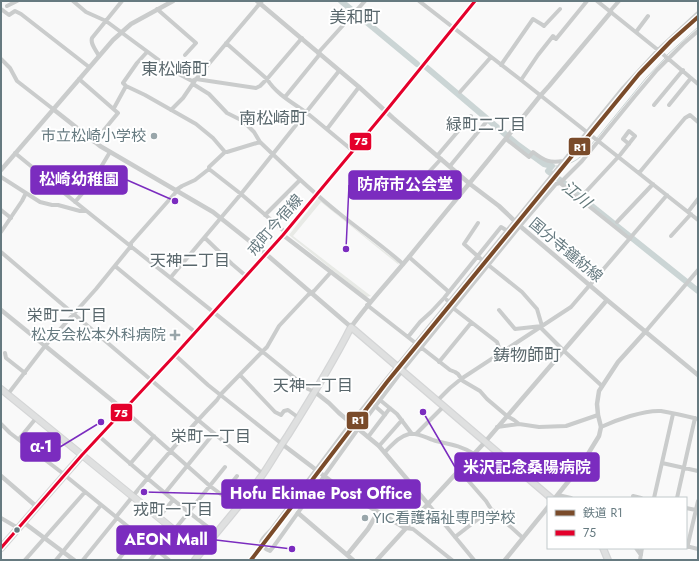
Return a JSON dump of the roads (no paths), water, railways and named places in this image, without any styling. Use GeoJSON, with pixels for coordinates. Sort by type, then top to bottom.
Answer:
{"type":"FeatureCollection","features":[{"type":"Feature","properties":{"kind":"main road"},"geometry":{"type":"LineString","coordinates":[[195,560],[263,474],[336,358],[351,327],[550,497]]}},
{"type":"Feature","properties":{"kind":"main road"},"geometry":{"type":"LineString","coordinates":[[1,389],[201,552]]}},
{"type":"Feature","properties":{"kind":"main road"},"geometry":{"type":"LineString","coordinates":[[1,548],[66,476],[82,455]]}},
{"type":"Feature","properties":{"kind":"main road"},"geometry":{"type":"LineString","coordinates":[[603,549],[608,560]]}},
{"type":"Feature","properties":{"kind":"street"},"geometry":{"type":"LineString","coordinates":[[7,6],[17,1]]}},
{"type":"Feature","properties":{"kind":"street"},"geometry":{"type":"LineString","coordinates":[[73,1],[86,12],[106,21],[175,72],[192,81],[196,79],[256,88],[267,79],[302,38]]}},
{"type":"Feature","properties":{"kind":"street"},"geometry":{"type":"LineString","coordinates":[[99,56],[91,41],[92,38],[122,1]]}},
{"type":"Feature","properties":{"kind":"street"},"geometry":{"type":"LineString","coordinates":[[1,170],[121,32],[131,24],[173,1]]}},
{"type":"Feature","properties":{"kind":"street"},"geometry":{"type":"LineString","coordinates":[[285,97],[319,53],[365,1]]}},
{"type":"Feature","properties":{"kind":"street"},"geometry":{"type":"LineString","coordinates":[[419,1],[698,220]]}},
{"type":"Feature","properties":{"kind":"street","name":"戒町今宿線"},"geometry":{"type":"LineString","coordinates":[[82,455],[284,234],[475,1]]}},
{"type":"Feature","properties":{"kind":"street"},"geometry":{"type":"LineString","coordinates":[[521,80],[553,36],[556,39],[587,1]]}},
{"type":"Feature","properties":{"kind":"street"},"geometry":{"type":"LineString","coordinates":[[597,1],[683,70],[698,84]]}},
{"type":"Feature","properties":{"kind":"street"},"geometry":{"type":"LineString","coordinates":[[1,59],[10,68],[17,81],[94,142],[213,212],[266,254],[351,327],[369,303],[470,184],[540,96],[619,1]]}},
{"type":"Feature","properties":{"kind":"street"},"geometry":{"type":"LineString","coordinates":[[171,110],[183,98],[196,79],[260,2]]}},
{"type":"Feature","properties":{"kind":"street","name":"国分寺鐘紡線"},"geometry":{"type":"LineString","coordinates":[[260,2],[470,184],[499,206],[514,221],[607,300],[698,375]]}},
{"type":"Feature","properties":{"kind":"street"},"geometry":{"type":"LineString","coordinates":[[501,65],[533,19],[544,26],[560,8]]}},
{"type":"Feature","properties":{"kind":"street"},"geometry":{"type":"LineString","coordinates":[[1,9],[9,15],[15,11],[21,14],[89,67]]}},
{"type":"Feature","properties":{"kind":"street"},"geometry":{"type":"LineString","coordinates":[[157,9],[196,43],[185,55]]}},
{"type":"Feature","properties":{"kind":"street"},"geometry":{"type":"LineString","coordinates":[[698,13],[636,72],[506,230],[351,423],[271,530],[261,540],[262,545],[268,550],[271,550],[375,406],[520,226],[558,184],[582,161],[668,58],[698,31]]}},
{"type":"Feature","properties":{"kind":"street"},"geometry":{"type":"LineString","coordinates":[[636,32],[648,16]]}},
{"type":"Feature","properties":{"kind":"street"},"geometry":{"type":"LineString","coordinates":[[226,43],[285,97],[352,150]]}},
{"type":"Feature","properties":{"kind":"street"},"geometry":{"type":"LineString","coordinates":[[147,52],[123,83],[196,124],[213,138],[225,152]]}},
{"type":"Feature","properties":{"kind":"street"},"geometry":{"type":"LineString","coordinates":[[460,92],[491,57]]}},
{"type":"Feature","properties":{"kind":"street"},"geometry":{"type":"LineString","coordinates":[[654,105],[683,70]]}},
{"type":"Feature","properties":{"kind":"street"},"geometry":{"type":"LineString","coordinates":[[171,277],[242,194],[339,71]]}},
{"type":"Feature","properties":{"kind":"street"},"geometry":{"type":"LineString","coordinates":[[669,105],[691,78]]}},
{"type":"Feature","properties":{"kind":"street"},"geometry":{"type":"LineString","coordinates":[[79,79],[118,112],[94,142]]}},
{"type":"Feature","properties":{"kind":"street"},"geometry":{"type":"LineString","coordinates":[[194,84],[209,94],[227,113],[243,121],[254,132],[260,142],[300,180],[403,264]]}},
{"type":"Feature","properties":{"kind":"street"},"geometry":{"type":"LineString","coordinates":[[114,108],[126,86]]}},
{"type":"Feature","properties":{"kind":"street"},"geometry":{"type":"LineString","coordinates":[[327,129],[359,87]]}},
{"type":"Feature","properties":{"kind":"street"},"geometry":{"type":"LineString","coordinates":[[639,173],[685,118],[690,115],[698,122]]}},
{"type":"Feature","properties":{"kind":"street"},"geometry":{"type":"LineString","coordinates":[[424,181],[439,157],[471,116]]}},
{"type":"Feature","properties":{"kind":"street"},"geometry":{"type":"LineString","coordinates":[[450,166],[487,121]]}},
{"type":"Feature","properties":{"kind":"street"},"geometry":{"type":"LineString","coordinates":[[506,139],[529,157],[533,152],[547,161],[563,161]]}},
{"type":"Feature","properties":{"kind":"street"},"geometry":{"type":"LineString","coordinates":[[8,394],[45,346],[115,266],[131,246],[131,243],[176,190],[194,180],[209,169],[225,152],[260,142]]}},
{"type":"Feature","properties":{"kind":"street"},"geometry":{"type":"LineString","coordinates":[[582,196],[629,144]]}},
{"type":"Feature","properties":{"kind":"street"},"geometry":{"type":"LineString","coordinates":[[75,202],[92,182],[110,152]]}},
{"type":"Feature","properties":{"kind":"street"},"geometry":{"type":"LineString","coordinates":[[15,153],[85,211],[171,277],[263,351],[308,389],[315,392],[329,403],[379,446],[474,560]]}},
{"type":"Feature","properties":{"kind":"street"},"geometry":{"type":"LineString","coordinates":[[209,169],[242,194],[284,234],[369,303],[408,337],[439,362],[458,374],[463,382],[480,391],[507,416],[519,424]]}},
{"type":"Feature","properties":{"kind":"street"},"geometry":{"type":"LineString","coordinates":[[1,177],[46,204],[85,211]]}},
{"type":"Feature","properties":{"kind":"street"},"geometry":{"type":"LineString","coordinates":[[549,179],[558,184],[630,239]]}},
{"type":"Feature","properties":{"kind":"street"},"geometry":{"type":"LineString","coordinates":[[265,215],[300,180]]}},
{"type":"Feature","properties":{"kind":"street"},"geometry":{"type":"LineString","coordinates":[[618,222],[653,184]]}},
{"type":"Feature","properties":{"kind":"street"},"geometry":{"type":"LineString","coordinates":[[1,232],[26,193]]}},
{"type":"Feature","properties":{"kind":"street"},"geometry":{"type":"LineString","coordinates":[[437,402],[461,379],[571,307],[667,195]]}},
{"type":"Feature","properties":{"kind":"street"},"geometry":{"type":"LineString","coordinates":[[671,236],[690,213],[698,200]]}},
{"type":"Feature","properties":{"kind":"street"},"geometry":{"type":"LineString","coordinates":[[1,210],[11,218]]}},
{"type":"Feature","properties":{"kind":"street"},"geometry":{"type":"LineString","coordinates":[[478,223],[464,244],[522,292],[537,308],[541,326],[564,351],[602,386]]}},
{"type":"Feature","properties":{"kind":"street"},"geometry":{"type":"LineString","coordinates":[[408,337],[420,322],[444,298],[501,226],[506,230]]}},
{"type":"Feature","properties":{"kind":"street"},"geometry":{"type":"LineString","coordinates":[[205,238],[246,276]]}},
{"type":"Feature","properties":{"kind":"street"},"geometry":{"type":"LineString","coordinates":[[1,252],[263,474]]}},
{"type":"Feature","properties":{"kind":"street"},"geometry":{"type":"LineString","coordinates":[[409,257],[448,292]]}},
{"type":"Feature","properties":{"kind":"street"},"geometry":{"type":"LineString","coordinates":[[115,266],[195,332]]}},
{"type":"Feature","properties":{"kind":"street"},"geometry":{"type":"LineString","coordinates":[[556,496],[580,467],[599,436],[600,427],[597,404],[599,392],[602,386],[618,362],[698,270]]}},
{"type":"Feature","properties":{"kind":"street"},"geometry":{"type":"LineString","coordinates":[[83,560],[170,451],[221,394],[263,351],[279,326],[308,295],[314,291],[330,272]]}},
{"type":"Feature","properties":{"kind":"street"},"geometry":{"type":"LineString","coordinates":[[444,298],[449,301],[453,308],[471,323],[497,342],[501,353]]}},
{"type":"Feature","properties":{"kind":"street"},"geometry":{"type":"LineString","coordinates":[[377,560],[485,442],[607,300]]}},
{"type":"Feature","properties":{"kind":"street"},"geometry":{"type":"LineString","coordinates":[[1,310],[124,410],[210,486],[238,507]]}},
{"type":"Feature","properties":{"kind":"street"},"geometry":{"type":"LineString","coordinates":[[499,310],[515,329],[541,326]]}},
{"type":"Feature","properties":{"kind":"street"},"geometry":{"type":"LineString","coordinates":[[439,362],[471,323]]}},
{"type":"Feature","properties":{"kind":"street"},"geometry":{"type":"LineString","coordinates":[[5,353],[6,358],[25,373]]}},
{"type":"Feature","properties":{"kind":"street"},"geometry":{"type":"LineString","coordinates":[[175,355],[208,385],[348,494],[405,528],[413,529],[452,560]]}},
{"type":"Feature","properties":{"kind":"street"},"geometry":{"type":"LineString","coordinates":[[240,375],[276,412],[281,415],[284,411],[288,410],[299,418]]}},
{"type":"Feature","properties":{"kind":"street"},"geometry":{"type":"LineString","coordinates":[[380,400],[397,414],[414,434],[435,441],[448,443],[468,450],[474,454]]}},
{"type":"Feature","properties":{"kind":"street"},"geometry":{"type":"LineString","coordinates":[[375,406],[385,414]]}},
{"type":"Feature","properties":{"kind":"street"},"geometry":{"type":"LineString","coordinates":[[385,452],[399,438],[414,434],[443,406]]}},
{"type":"Feature","properties":{"kind":"street"},"geometry":{"type":"LineString","coordinates":[[368,437],[390,408]]}},
{"type":"Feature","properties":{"kind":"street"},"geometry":{"type":"LineString","coordinates":[[600,427],[625,417],[660,411],[696,419],[677,497]]}},
{"type":"Feature","properties":{"kind":"street"},"geometry":{"type":"LineString","coordinates":[[654,497],[673,414]]}},
{"type":"Feature","properties":{"kind":"street"},"geometry":{"type":"LineString","coordinates":[[497,427],[519,424],[539,427],[566,426],[598,415]]}},
{"type":"Feature","properties":{"kind":"street"},"geometry":{"type":"LineString","coordinates":[[19,439],[37,417]]}},
{"type":"Feature","properties":{"kind":"street"},"geometry":{"type":"LineString","coordinates":[[379,446],[402,420]]}},
{"type":"Feature","properties":{"kind":"street"},"geometry":{"type":"LineString","coordinates":[[1,424],[168,560]]}},
{"type":"Feature","properties":{"kind":"street"},"geometry":{"type":"LineString","coordinates":[[164,493],[214,433]]}},
{"type":"Feature","properties":{"kind":"street"},"geometry":{"type":"LineString","coordinates":[[100,436],[164,493],[216,533]]}},
{"type":"Feature","properties":{"kind":"street"},"geometry":{"type":"LineString","coordinates":[[130,464],[154,436]]}},
{"type":"Feature","properties":{"kind":"street"},"geometry":{"type":"LineString","coordinates":[[662,463],[698,471]]}},
{"type":"Feature","properties":{"kind":"street"},"geometry":{"type":"LineString","coordinates":[[150,560],[225,467]]}},
{"type":"Feature","properties":{"kind":"street"},"geometry":{"type":"LineString","coordinates":[[459,470],[491,509],[523,538]]}},
{"type":"Feature","properties":{"kind":"street"},"geometry":{"type":"LineString","coordinates":[[1,476],[37,507]]}},
{"type":"Feature","properties":{"kind":"street"},"geometry":{"type":"LineString","coordinates":[[222,495],[237,476]]}},
{"type":"Feature","properties":{"kind":"street"},"geometry":{"type":"LineString","coordinates":[[25,560],[85,492]]}},
{"type":"Feature","properties":{"kind":"street"},"geometry":{"type":"LineString","coordinates":[[633,496],[637,497]]}},
{"type":"Feature","properties":{"kind":"street"},"geometry":{"type":"LineString","coordinates":[[159,518],[173,500]]}},
{"type":"Feature","properties":{"kind":"street"},"geometry":{"type":"LineString","coordinates":[[698,500],[688,547],[698,549]]}},
{"type":"Feature","properties":{"kind":"street"},"geometry":{"type":"LineString","coordinates":[[56,560],[101,505]]}},
{"type":"Feature","properties":{"kind":"street"},"geometry":{"type":"LineString","coordinates":[[505,560],[547,508]]}},
{"type":"Feature","properties":{"kind":"street"},"geometry":{"type":"LineString","coordinates":[[687,508],[696,510]]}},
{"type":"Feature","properties":{"kind":"street"},"geometry":{"type":"LineString","coordinates":[[455,537],[491,509]]}},
{"type":"Feature","properties":{"kind":"street"},"geometry":{"type":"LineString","coordinates":[[347,555],[368,529],[378,512]]}},
{"type":"Feature","properties":{"kind":"street"},"geometry":{"type":"LineString","coordinates":[[298,513],[353,560]]}},
{"type":"Feature","properties":{"kind":"street"},"geometry":{"type":"LineString","coordinates":[[1,518],[18,528]]}},
{"type":"Feature","properties":{"kind":"street"},"geometry":{"type":"LineString","coordinates":[[23,522],[74,560]]}},
{"type":"Feature","properties":{"kind":"street"},"geometry":{"type":"LineString","coordinates":[[118,560],[138,536]]}},
{"type":"Feature","properties":{"kind":"street"},"geometry":{"type":"LineString","coordinates":[[2,539],[9,539]]}},
{"type":"Feature","properties":{"kind":"waterway","name":"江川"},"geometry":{"type":"LineString","coordinates":[[341,1],[417,64]]}},
{"type":"Feature","properties":{"kind":"waterway"},"geometry":{"type":"LineString","coordinates":[[667,55],[698,27]]}},
{"type":"Feature","properties":{"kind":"waterway"},"geometry":{"type":"LineString","coordinates":[[597,138],[646,78],[665,58]]}},
{"type":"Feature","properties":{"kind":"waterway","name":"江川"},"geometry":{"type":"LineString","coordinates":[[426,67],[518,145],[544,164],[552,166],[548,171],[565,184]]}},
{"type":"Feature","properties":{"kind":"waterway"},"geometry":{"type":"LineString","coordinates":[[562,165],[573,162],[585,153],[595,140]]}},
{"type":"Feature","properties":{"kind":"waterway","name":"江川"},"geometry":{"type":"LineString","coordinates":[[552,166],[557,166]]}},
{"type":"Feature","properties":{"kind":"waterway","name":"江川"},"geometry":{"type":"LineString","coordinates":[[577,194],[698,291]]}},
{"type":"Feature","properties":{"kind":"rail line","name":"R1"},"geometry":{"type":"LineString","coordinates":[[251,560],[387,382],[639,74],[671,41],[698,17]]}},
{"type":"Feature","properties":{"kind":"place","name":"市立松崎小学校"},"geometry":{"type":"Point","coordinates":[154,136]}},
{"type":"Feature","properties":{"kind":"place","name":"松崎幼稚園"},"geometry":{"type":"Point","coordinates":[175,201]}},
{"type":"Feature","properties":{"kind":"place","name":"防府市公会堂"},"geometry":{"type":"Point","coordinates":[346,249]}},
{"type":"Feature","properties":{"kind":"place","name":"松友会松本外科病院"},"geometry":{"type":"Point","coordinates":[175,335]}},
{"type":"Feature","properties":{"kind":"place","name":"米沢記念桑陽病院"},"geometry":{"type":"Point","coordinates":[423,412]}},
{"type":"Feature","properties":{"kind":"place","name":"α-1"},"geometry":{"type":"Point","coordinates":[101,422]}},
{"type":"Feature","properties":{"kind":"place","name":"Hofu Ekimae Post Office"},"geometry":{"type":"Point","coordinates":[144,492]}},
{"type":"Feature","properties":{"kind":"place","name":"YIC看護福祉専門学校"},"geometry":{"type":"Point","coordinates":[365,518]}},
{"type":"Feature","properties":{"kind":"place","name":"AEON Mall"},"geometry":{"type":"Point","coordinates":[292,549]}},
{"type":"Feature","properties":{"kind":"district","name":"美和町"},"geometry":{"type":"Point","coordinates":[355,17]}},
{"type":"Feature","properties":{"kind":"district","name":"東松崎町"},"geometry":{"type":"Point","coordinates":[175,69]}},
{"type":"Feature","properties":{"kind":"district","name":"南松崎町"},"geometry":{"type":"Point","coordinates":[273,118]}},
{"type":"Feature","properties":{"kind":"district","name":"緑町二丁目"},"geometry":{"type":"Point","coordinates":[486,124]}},
{"type":"Feature","properties":{"kind":"district","name":"天神二丁目"},"geometry":{"type":"Point","coordinates":[190,260]}},
{"type":"Feature","properties":{"kind":"district","name":"栄町二丁目"},"geometry":{"type":"Point","coordinates":[67,315]}},
{"type":"Feature","properties":{"kind":"district","name":"鋳物師町"},"geometry":{"type":"Point","coordinates":[527,355]}},
{"type":"Feature","properties":{"kind":"district","name":"天神一丁目"},"geometry":{"type":"Point","coordinates":[313,385]}},
{"type":"Feature","properties":{"kind":"district","name":"栄町一丁目"},"geometry":{"type":"Point","coordinates":[211,436]}},
{"type":"Feature","properties":{"kind":"district","name":"戎町一丁目"},"geometry":{"type":"Point","coordinates":[173,509]}}]}
